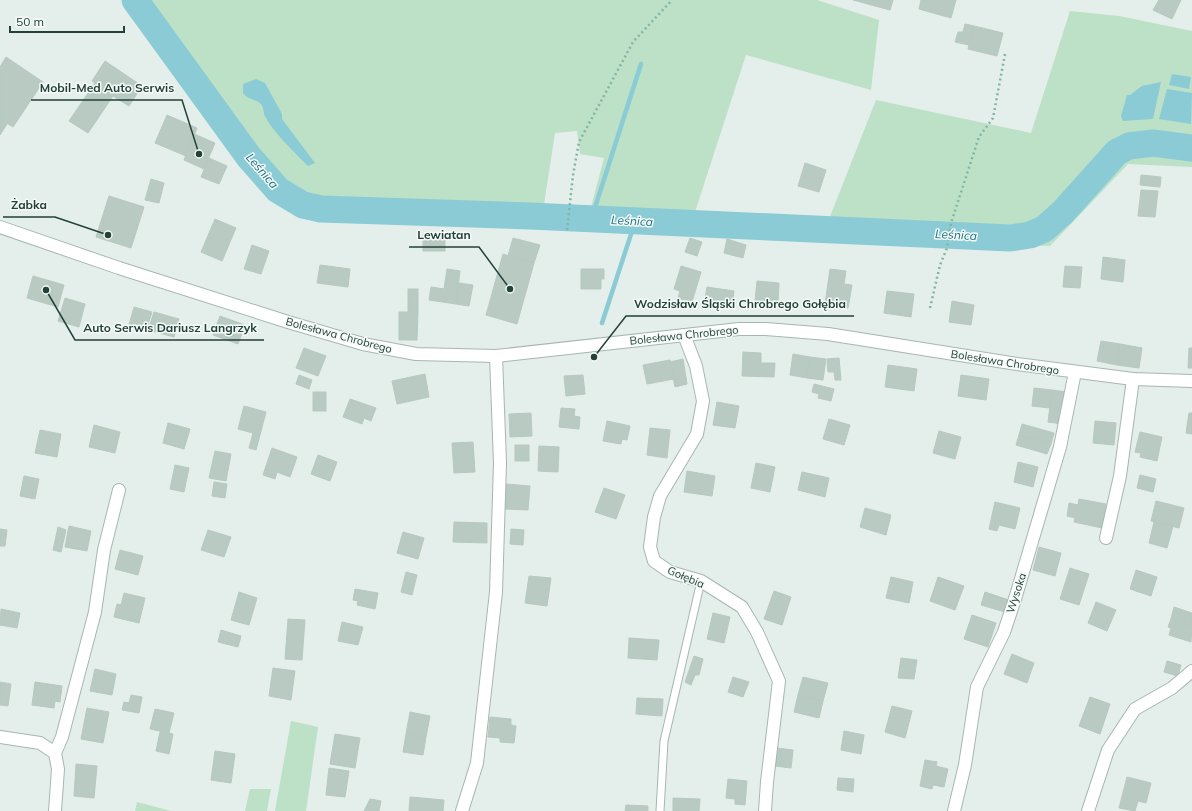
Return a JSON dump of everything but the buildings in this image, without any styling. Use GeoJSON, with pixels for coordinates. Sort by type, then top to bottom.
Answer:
{"type":"FeatureCollection","features":[{"type":"Feature","properties":{"kind":"street","name":"Bolesława Chrobrego"},"geometry":{"type":"LineString","coordinates":[[0,227],[119,268],[288,322],[363,344],[416,354],[496,356],[739,329],[766,329],[828,334],[1132,380],[1192,381]]}},
{"type":"Feature","properties":{"kind":"street","name":"Gołębia"},"geometry":{"type":"LineString","coordinates":[[684,335],[696,366],[703,401],[697,434],[660,496],[654,517],[650,547],[654,561],[670,572],[701,581],[742,607],[758,632],[778,681],[765,811]]}},
{"type":"Feature","properties":{"kind":"street"},"geometry":{"type":"LineString","coordinates":[[462,811],[478,756],[496,592],[500,463],[496,356]]}},
{"type":"Feature","properties":{"kind":"street","name":"Wysoka"},"geometry":{"type":"LineString","coordinates":[[954,811],[965,765],[977,687],[1004,632],[1015,599],[1060,447],[1075,372]]}},
{"type":"Feature","properties":{"kind":"street"},"geometry":{"type":"LineString","coordinates":[[1106,538],[1120,476],[1132,380]]}},
{"type":"Feature","properties":{"kind":"street"},"geometry":{"type":"LineString","coordinates":[[55,811],[58,769],[55,753],[62,737],[95,612],[104,550],[119,490]]}},
{"type":"Feature","properties":{"kind":"street"},"geometry":{"type":"LineString","coordinates":[[1088,811],[1108,750],[1135,709],[1172,688],[1192,671]]}},
{"type":"Feature","properties":{"kind":"street"},"geometry":{"type":"LineString","coordinates":[[0,737],[40,743],[55,753]]}},
{"type":"Feature","properties":{"kind":"lane"},"geometry":{"type":"LineString","coordinates":[[660,811],[664,741],[701,581]]}},
{"type":"Feature","properties":{"kind":"path"},"geometry":{"type":"LineString","coordinates":[[567,230],[569,206],[579,142],[633,42],[672,0]]}},
{"type":"Feature","properties":{"kind":"path"},"geometry":{"type":"LineString","coordinates":[[930,308],[940,265],[947,248],[951,223],[979,137],[993,118],[1005,54]]}},
{"type":"Feature","properties":{"kind":"green space"},"geometry":{"type":"Polygon","coordinates":[[[147,0],[817,0],[879,20],[871,90],[746,55],[694,215],[829,219],[876,100],[1031,133],[1070,11],[1119,16],[1192,31],[1192,167],[1128,164],[1050,246],[865,241],[720,232],[693,216],[590,211],[604,158],[580,154],[577,131],[555,133],[543,211],[316,200],[298,194],[279,181],[147,0]]]}},
{"type":"Feature","properties":{"kind":"green space"},"geometry":{"type":"Polygon","coordinates":[[[291,721],[318,727],[306,811],[275,811],[291,721]]]}},
{"type":"Feature","properties":{"kind":"green space"},"geometry":{"type":"Polygon","coordinates":[[[250,789],[271,789],[267,811],[245,811],[250,789]]]}},
{"type":"Feature","properties":{"kind":"green space"},"geometry":{"type":"Polygon","coordinates":[[[137,802],[171,811],[135,811],[137,802]]]}},
{"type":"Feature","properties":{"kind":"water"},"geometry":{"type":"Polygon","coordinates":[[[1172,74],[1191,77],[1189,89],[1169,85],[1172,74]]]}},
{"type":"Feature","properties":{"kind":"water"},"geometry":{"type":"Polygon","coordinates":[[[256,79],[265,83],[282,114],[282,119],[315,163],[308,166],[268,122],[261,104],[247,97],[243,93],[243,84],[256,79]]]}},
{"type":"Feature","properties":{"kind":"water"},"geometry":{"type":"Polygon","coordinates":[[[1161,82],[1153,119],[1123,121],[1121,116],[1127,95],[1130,95],[1142,86],[1161,82]]]}},
{"type":"Feature","properties":{"kind":"water"},"geometry":{"type":"Polygon","coordinates":[[[1167,89],[1192,93],[1191,124],[1159,119],[1167,89]]]}},
{"type":"Feature","properties":{"kind":"waterway","name":"Leśnica"},"geometry":{"type":"LineString","coordinates":[[135,0],[249,157],[278,190],[303,205],[321,209],[530,216],[1010,238],[1030,235],[1044,229],[1063,212],[1117,152],[1129,146],[1153,143],[1192,148]]}},
{"type":"Feature","properties":{"kind":"waterway"},"geometry":{"type":"LineString","coordinates":[[591,220],[641,64]]}},
{"type":"Feature","properties":{"kind":"waterway"},"geometry":{"type":"LineString","coordinates":[[602,323],[635,222]]}},
{"type":"Feature","properties":{"kind":"place","name":"Mobil-Med Auto Serwis"},"geometry":{"type":"Point","coordinates":[199,154]}},
{"type":"Feature","properties":{"kind":"place","name":"Żabka"},"geometry":{"type":"Point","coordinates":[108,235]}},
{"type":"Feature","properties":{"kind":"place","name":"Lewiatan"},"geometry":{"type":"Point","coordinates":[510,289]}},
{"type":"Feature","properties":{"kind":"place","name":"Auto Serwis Dariusz Langrzyk"},"geometry":{"type":"Point","coordinates":[46,290]}},
{"type":"Feature","properties":{"kind":"place","name":"Wodzisław Śląski Chrobrego Gołębia"},"geometry":{"type":"Point","coordinates":[594,357]}}]}
